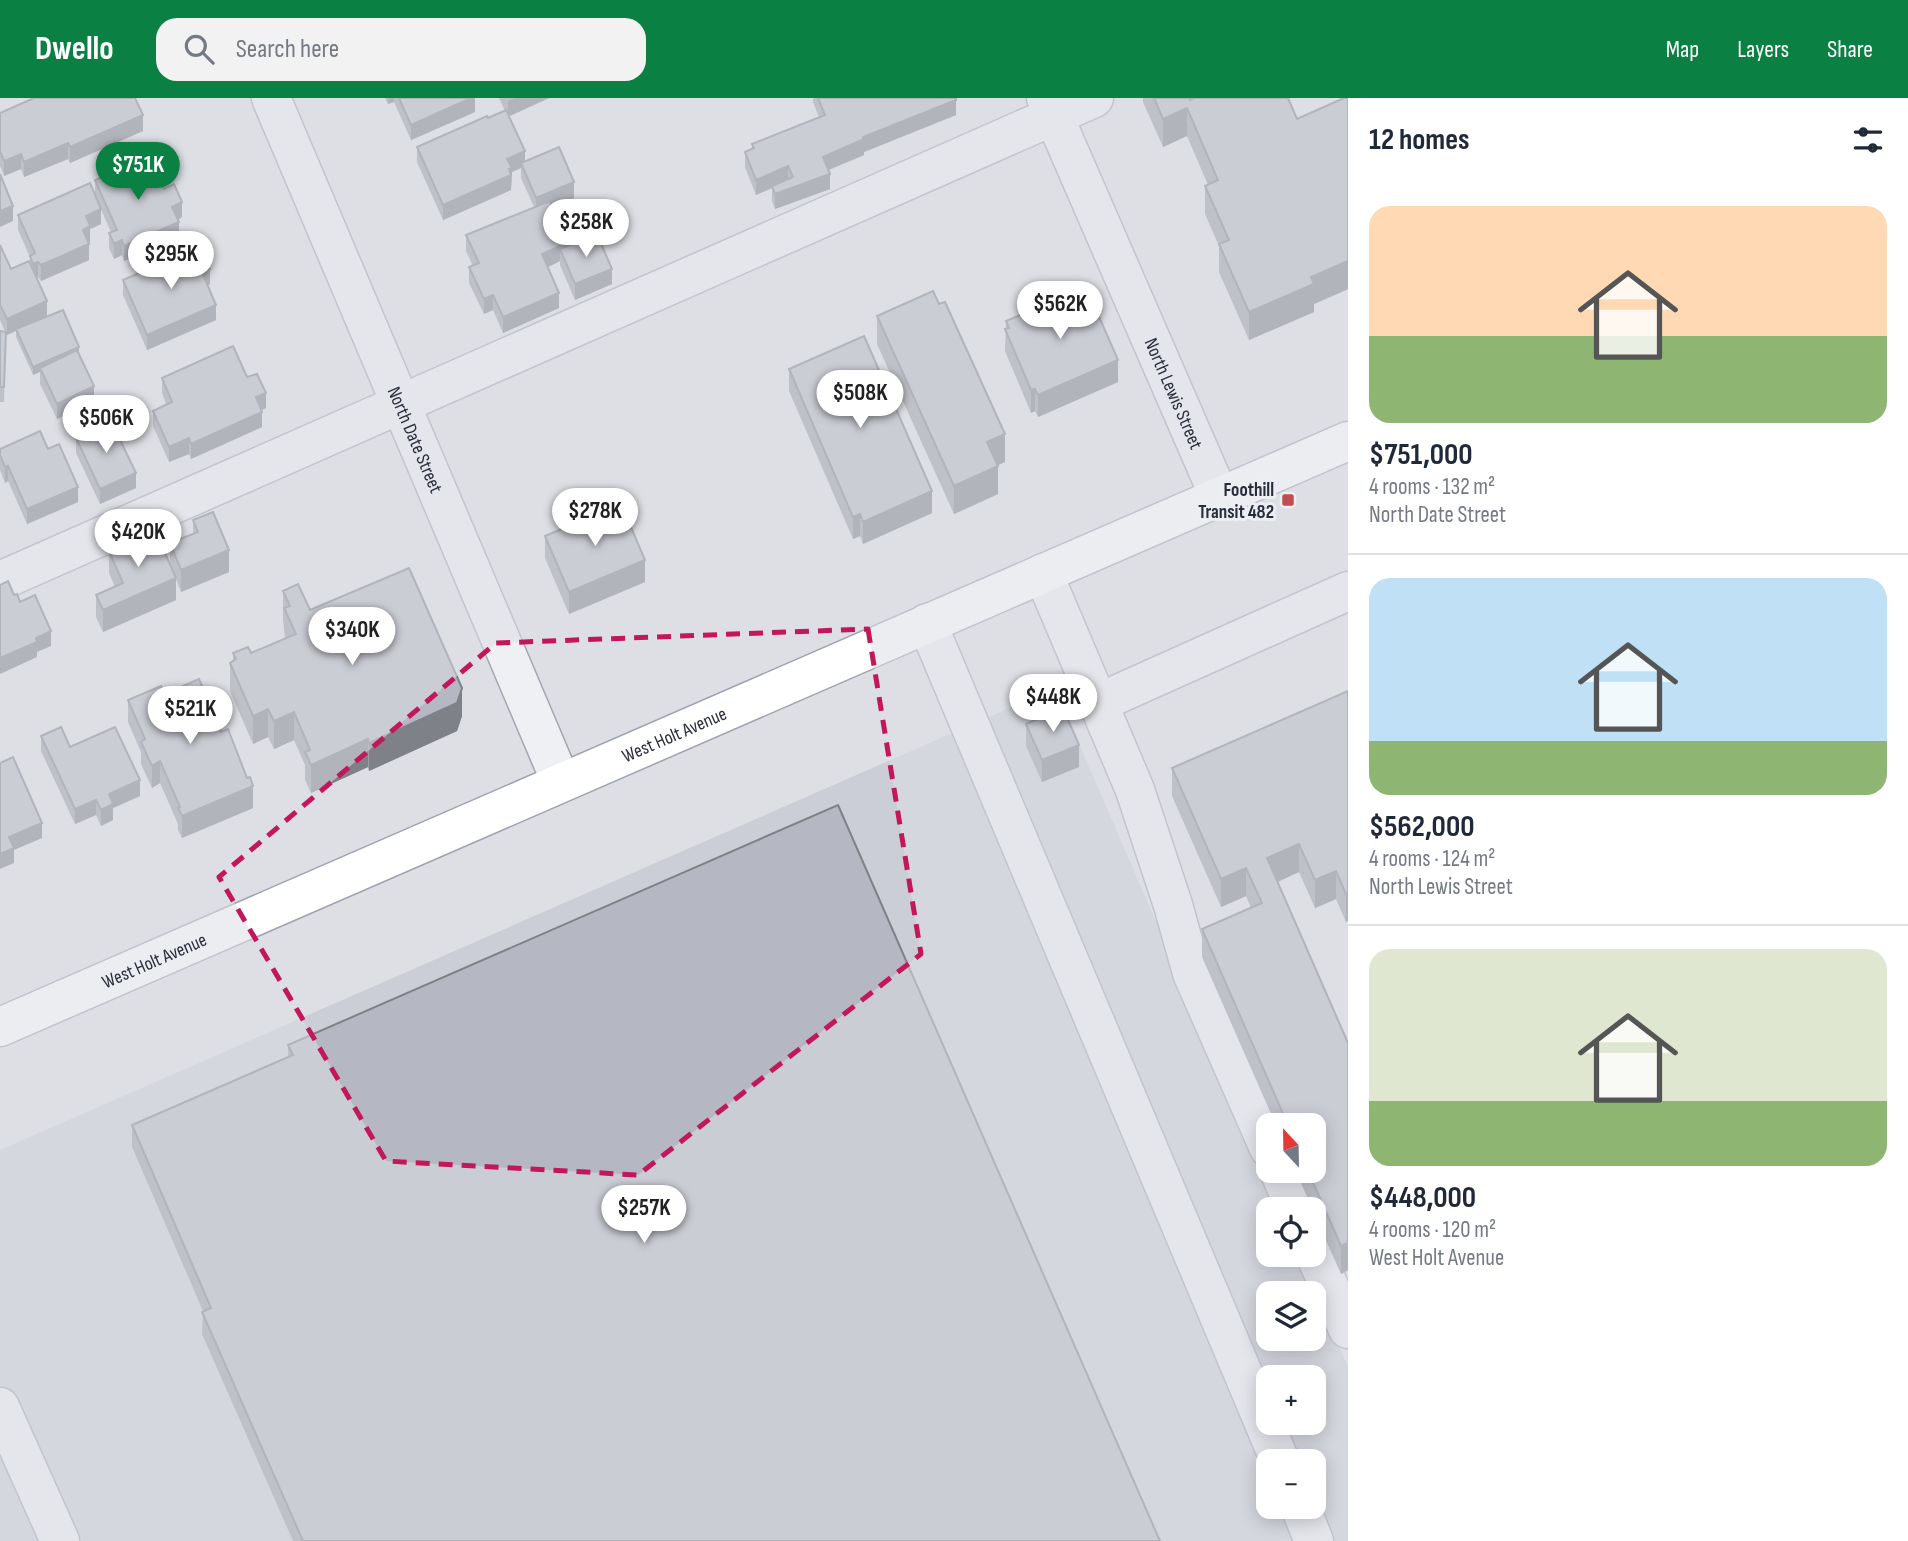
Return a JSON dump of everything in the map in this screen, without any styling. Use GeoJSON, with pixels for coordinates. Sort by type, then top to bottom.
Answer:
{"type":"FeatureCollection","features":[{"type":"Feature","properties":{"kind":"main road","name":"West Holt Avenue"},"geometry":{"type":"LineString","coordinates":[[0,1027],[1348,441]]}},
{"type":"Feature","properties":{"kind":"street","name":"North Date Street"},"geometry":{"type":"LineString","coordinates":[[271,98],[561,782]]}},
{"type":"Feature","properties":{"kind":"street"},"geometry":{"type":"LineString","coordinates":[[0,581],[400,403],[1050,107],[1094,98]]}},
{"type":"Feature","properties":{"kind":"street","name":"North Lewis Street"},"geometry":{"type":"LineString","coordinates":[[1050,107],[1219,496]]}},
{"type":"Feature","properties":{"kind":"street"},"geometry":{"type":"LineString","coordinates":[[1043,573],[1135,790],[1192,973],[1256,1118]]}},
{"type":"Feature","properties":{"kind":"street"},"geometry":{"type":"LineString","coordinates":[[1098,703],[1348,591]]}},
{"type":"Feature","properties":{"kind":"street"},"geometry":{"type":"LineString","coordinates":[[927,623],[1275,1449]]}},
{"type":"Feature","properties":{"kind":"street"},"geometry":{"type":"LineString","coordinates":[[1321,1267],[1348,1329]]}},
{"type":"Feature","properties":{"kind":"street"},"geometry":{"type":"LineString","coordinates":[[0,1407],[60,1541]]}},
{"type":"Feature","properties":{"kind":"street"},"geometry":{"type":"LineString","coordinates":[[1305,1519],[1314,1541]]}},
{"type":"Feature","properties":{"kind":"highlighted area"},"geometry":{"type":"Polygon","coordinates":[[[868,629],[921,954],[638,1175],[386,1161],[219,877],[496,643],[868,629]]]}},
{"type":"Feature","properties":{"kind":"shaded area"},"geometry":{"type":"Polygon","coordinates":[[[1055,688],[1256,1153],[1256,1183],[1269,1183],[1275,1197],[1256,1197],[1256,1267],[1304,1267],[1310,1281],[1256,1281],[1256,1351],[1326,1351],[1326,1317],[1348,1367],[1348,1541],[0,1541],[0,1150],[1055,688]]]}},
{"type":"Feature","properties":{"kind":"building"},"geometry":{"type":"Polygon","coordinates":[[[34,98],[135,98],[143,115],[70,147],[68,143],[24,162],[21,154],[4,161],[0,151],[0,113],[34,98]]]}},
{"type":"Feature","properties":{"kind":"building"},"geometry":{"type":"Polygon","coordinates":[[[399,98],[471,98],[411,125],[399,98]]]}},
{"type":"Feature","properties":{"kind":"building"},"geometry":{"type":"Polygon","coordinates":[[[818,98],[956,100],[863,137],[864,139],[823,157],[830,174],[775,194],[772,186],[793,177],[788,166],[756,180],[745,152],[754,148],[752,144],[825,115],[818,98]]]}},
{"type":"Feature","properties":{"kind":"building"},"geometry":{"type":"Polygon","coordinates":[[[1154,98],[1288,98],[1297,119],[1348,98],[1348,261],[1311,277],[1314,284],[1249,312],[1219,244],[1229,240],[1205,186],[1218,180],[1187,108],[1163,119],[1154,98]]]}},
{"type":"Feature","properties":{"kind":"building"},"geometry":{"type":"Polygon","coordinates":[[[506,110],[525,151],[507,159],[512,168],[509,169],[511,175],[443,205],[417,147],[506,110]]]}},
{"type":"Feature","properties":{"kind":"building"},"geometry":{"type":"Polygon","coordinates":[[[559,147],[574,182],[536,198],[521,163],[559,147]]]}},
{"type":"Feature","properties":{"kind":"building"},"geometry":{"type":"Polygon","coordinates":[[[150,157],[164,189],[174,184],[182,202],[172,207],[179,222],[124,246],[122,240],[114,244],[109,233],[117,230],[95,180],[150,157]]]}},
{"type":"Feature","properties":{"kind":"building"},"geometry":{"type":"Polygon","coordinates":[[[0,174],[13,206],[0,211],[0,174]]]}},
{"type":"Feature","properties":{"kind":"building"},"geometry":{"type":"Polygon","coordinates":[[[90,183],[101,209],[86,216],[90,226],[83,230],[89,244],[41,265],[38,262],[33,264],[30,256],[35,253],[18,215],[90,183]]]}},
{"type":"Feature","properties":{"kind":"building"},"geometry":{"type":"Polygon","coordinates":[[[550,201],[569,242],[542,254],[559,293],[503,317],[493,295],[484,299],[469,267],[479,263],[466,235],[550,201]]]}},
{"type":"Feature","properties":{"kind":"building"},"geometry":{"type":"Polygon","coordinates":[[[597,234],[612,269],[575,284],[560,249],[597,234]]]}},
{"type":"Feature","properties":{"kind":"building"},"geometry":{"type":"Polygon","coordinates":[[[0,245],[11,269],[29,261],[47,301],[7,319],[0,305],[0,245]]]}},
{"type":"Feature","properties":{"kind":"building"},"geometry":{"type":"Polygon","coordinates":[[[201,246],[210,269],[202,272],[216,305],[147,335],[123,280],[201,246]]]}},
{"type":"Feature","properties":{"kind":"building"},"geometry":{"type":"Polygon","coordinates":[[[1086,287],[1118,360],[1038,395],[1035,389],[1031,390],[1005,329],[1009,328],[1006,321],[1042,306],[1040,301],[1058,293],[1060,298],[1086,287]]]}},
{"type":"Feature","properties":{"kind":"building"},"geometry":{"type":"Polygon","coordinates":[[[933,291],[939,304],[945,302],[1005,434],[987,442],[998,466],[954,486],[877,316],[933,291]]]}},
{"type":"Feature","properties":{"kind":"building"},"geometry":{"type":"Polygon","coordinates":[[[63,310],[79,347],[33,367],[16,329],[63,310]]]}},
{"type":"Feature","properties":{"kind":"building"},"geometry":{"type":"Polygon","coordinates":[[[0,331],[6,332],[4,387],[0,387],[0,331]]]}},
{"type":"Feature","properties":{"kind":"building"},"geometry":{"type":"Polygon","coordinates":[[[864,336],[932,491],[863,522],[860,514],[853,517],[789,369],[864,336]]]}},
{"type":"Feature","properties":{"kind":"building"},"geometry":{"type":"Polygon","coordinates":[[[233,346],[247,377],[257,374],[266,393],[256,397],[262,412],[191,444],[189,438],[169,447],[153,411],[172,402],[162,378],[233,346]]]}},
{"type":"Feature","properties":{"kind":"building"},"geometry":{"type":"Polygon","coordinates":[[[77,350],[94,386],[57,404],[40,368],[77,350]]]}},
{"type":"Feature","properties":{"kind":"building"},"geometry":{"type":"Polygon","coordinates":[[[111,421],[136,473],[100,489],[76,438],[111,421]]]}},
{"type":"Feature","properties":{"kind":"building"},"geometry":{"type":"Polygon","coordinates":[[[40,431],[48,449],[59,444],[78,487],[27,509],[8,466],[5,467],[0,449],[40,431]]]}},
{"type":"Feature","properties":{"kind":"building"},"geometry":{"type":"Polygon","coordinates":[[[621,504],[645,560],[569,592],[545,536],[621,504]]]}},
{"type":"Feature","properties":{"kind":"building"},"geometry":{"type":"Polygon","coordinates":[[[213,512],[229,550],[181,570],[170,543],[198,532],[193,520],[213,512]]]}},
{"type":"Feature","properties":{"kind":"building"},"geometry":{"type":"Polygon","coordinates":[[[155,530],[176,578],[103,610],[96,595],[123,583],[109,551],[155,530]]]}},
{"type":"Feature","properties":{"kind":"building"},"geometry":{"type":"Polygon","coordinates":[[[409,568],[462,688],[457,703],[369,743],[368,739],[311,765],[305,752],[310,750],[294,712],[274,721],[268,709],[253,716],[230,663],[236,659],[233,653],[248,647],[251,653],[296,634],[284,608],[290,606],[283,591],[298,584],[310,610],[409,568]]]}},
{"type":"Feature","properties":{"kind":"building"},"geometry":{"type":"Polygon","coordinates":[[[8,581],[20,602],[35,595],[51,631],[36,638],[37,642],[0,658],[0,585],[8,581]]]}},
{"type":"Feature","properties":{"kind":"building"},"geometry":{"type":"Polygon","coordinates":[[[199,679],[221,732],[228,729],[247,778],[250,777],[253,786],[182,816],[160,761],[152,766],[141,742],[145,739],[128,700],[161,686],[165,694],[199,679]]]}},
{"type":"Feature","properties":{"kind":"building"},"geometry":{"type":"Polygon","coordinates":[[[1348,691],[1348,893],[1346,894],[1336,871],[1315,880],[1299,844],[1267,858],[1348,1043],[1348,1242],[1341,1246],[1326,1212],[1326,1197],[1319,1197],[1313,1183],[1326,1183],[1326,1113],[1283,1113],[1202,929],[1262,903],[1246,868],[1221,879],[1172,768],[1348,691]]]}},
{"type":"Feature","properties":{"kind":"building"},"geometry":{"type":"Polygon","coordinates":[[[1063,708],[1079,745],[1042,760],[1026,724],[1063,708]]]}},
{"type":"Feature","properties":{"kind":"building"},"geometry":{"type":"Polygon","coordinates":[[[61,727],[70,747],[115,727],[140,780],[109,794],[113,804],[101,810],[96,800],[75,809],[41,736],[61,727]]]}},
{"type":"Feature","properties":{"kind":"building"},"geometry":{"type":"Polygon","coordinates":[[[13,757],[42,823],[9,837],[14,848],[0,854],[0,763],[13,757]]]}},
{"type":"Feature","properties":{"kind":"building"},"geometry":{"type":"Polygon","coordinates":[[[838,805],[1160,1541],[303,1541],[202,1312],[211,1308],[132,1125],[293,1055],[288,1045],[838,805]]]}},
{"type":"Feature","properties":{"kind":"place","name":"Foothill Transit 482"},"geometry":{"type":"Point","coordinates":[1288,500]}}]}
